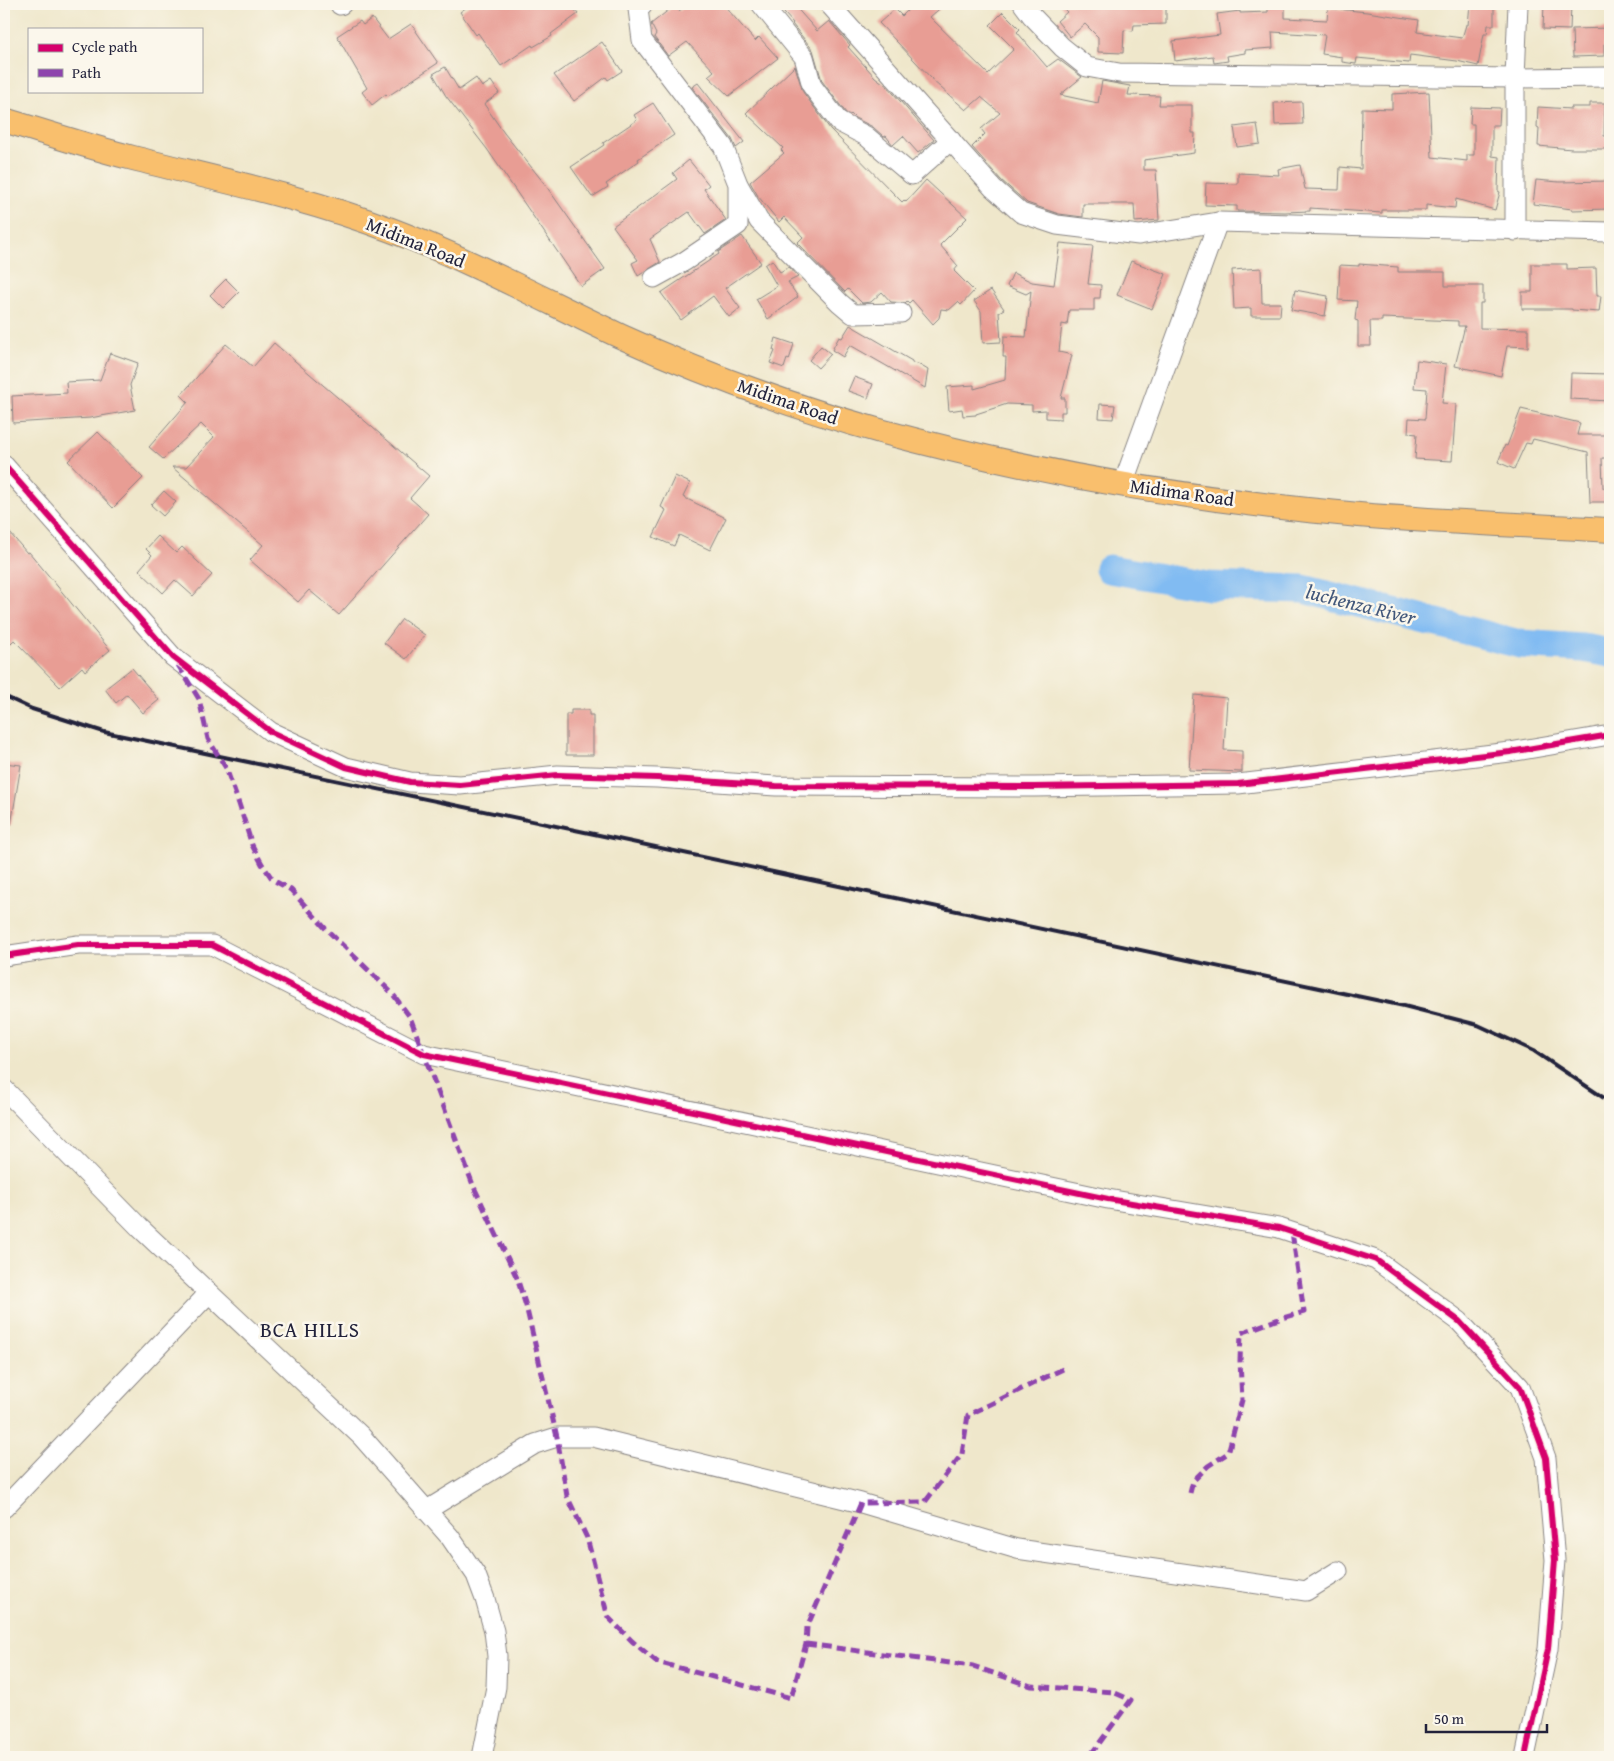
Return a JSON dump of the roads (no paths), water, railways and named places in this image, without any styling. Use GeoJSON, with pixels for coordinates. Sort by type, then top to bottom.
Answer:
{"type":"FeatureCollection","features":[{"type":"Feature","properties":{"kind":"main road","name":"Midima Road"},"geometry":{"type":"LineString","coordinates":[[4,120],[130,157],[221,178],[319,205],[393,230],[471,264],[623,337],[696,368],[770,396],[878,430],[994,459],[1124,484],[1221,499],[1358,515],[1610,530]]}},
{"type":"Feature","properties":{"kind":"street"},"geometry":{"type":"LineString","coordinates":[[643,4],[638,9],[642,40],[723,146],[738,184],[760,221],[853,314],[901,313]]}},
{"type":"Feature","properties":{"kind":"street"},"geometry":{"type":"LineString","coordinates":[[761,4],[804,57],[812,86],[839,122],[866,136],[912,174],[951,140]]}},
{"type":"Feature","properties":{"kind":"street"},"geometry":{"type":"LineString","coordinates":[[829,4],[993,188],[1021,212],[1057,225],[1139,235],[1218,222],[1610,232]]}},
{"type":"Feature","properties":{"kind":"street"},"geometry":{"type":"LineString","coordinates":[[1023,4],[1062,48],[1087,67],[1118,73],[1515,78],[1610,77]]}},
{"type":"Feature","properties":{"kind":"street"},"geometry":{"type":"LineString","coordinates":[[1515,231],[1515,78],[1518,4]]}},
{"type":"Feature","properties":{"kind":"street"},"geometry":{"type":"LineString","coordinates":[[654,278],[738,225],[738,184]]}},
{"type":"Feature","properties":{"kind":"street"},"geometry":{"type":"LineString","coordinates":[[1124,484],[1218,222]]}},
{"type":"Feature","properties":{"kind":"street"},"geometry":{"type":"LineString","coordinates":[[4,465],[173,657],[271,732],[346,767],[410,782],[460,785],[558,775],[657,778],[776,786],[1034,787],[1238,784],[1510,752],[1610,736]]}},
{"type":"Feature","properties":{"kind":"street"},"geometry":{"type":"LineString","coordinates":[[4,956],[78,945],[212,945],[424,1054],[1108,1200],[1279,1228],[1376,1260],[1459,1321],[1520,1388],[1546,1458],[1555,1560],[1548,1649],[1525,1757]]}},
{"type":"Feature","properties":{"kind":"street"},"geometry":{"type":"LineString","coordinates":[[4,1089],[140,1228],[361,1436],[450,1537],[476,1575],[494,1631],[497,1656],[496,1687],[482,1757]]}},
{"type":"Feature","properties":{"kind":"street"},"geometry":{"type":"LineString","coordinates":[[4,1508],[209,1293]]}},
{"type":"Feature","properties":{"kind":"street"},"geometry":{"type":"LineString","coordinates":[[426,1510],[535,1444],[557,1436],[593,1436],[861,1503],[1017,1549],[1306,1591],[1338,1571]]}},
{"type":"Feature","properties":{"kind":"waterway","name":"luchenza River"},"geometry":{"type":"LineString","coordinates":[[1109,569],[1208,586],[1303,589],[1520,644],[1583,648],[1610,653]]}},
{"type":"Feature","properties":{"kind":"railway"},"geometry":{"type":"LineString","coordinates":[[4,696],[32,709],[104,732],[1404,1006],[1478,1025],[1534,1051],[1610,1102]]}},
{"type":"Feature","properties":{"kind":"district","name":"BCA HILLS"},"geometry":{"type":"Point","coordinates":[310,1329]}}]}
